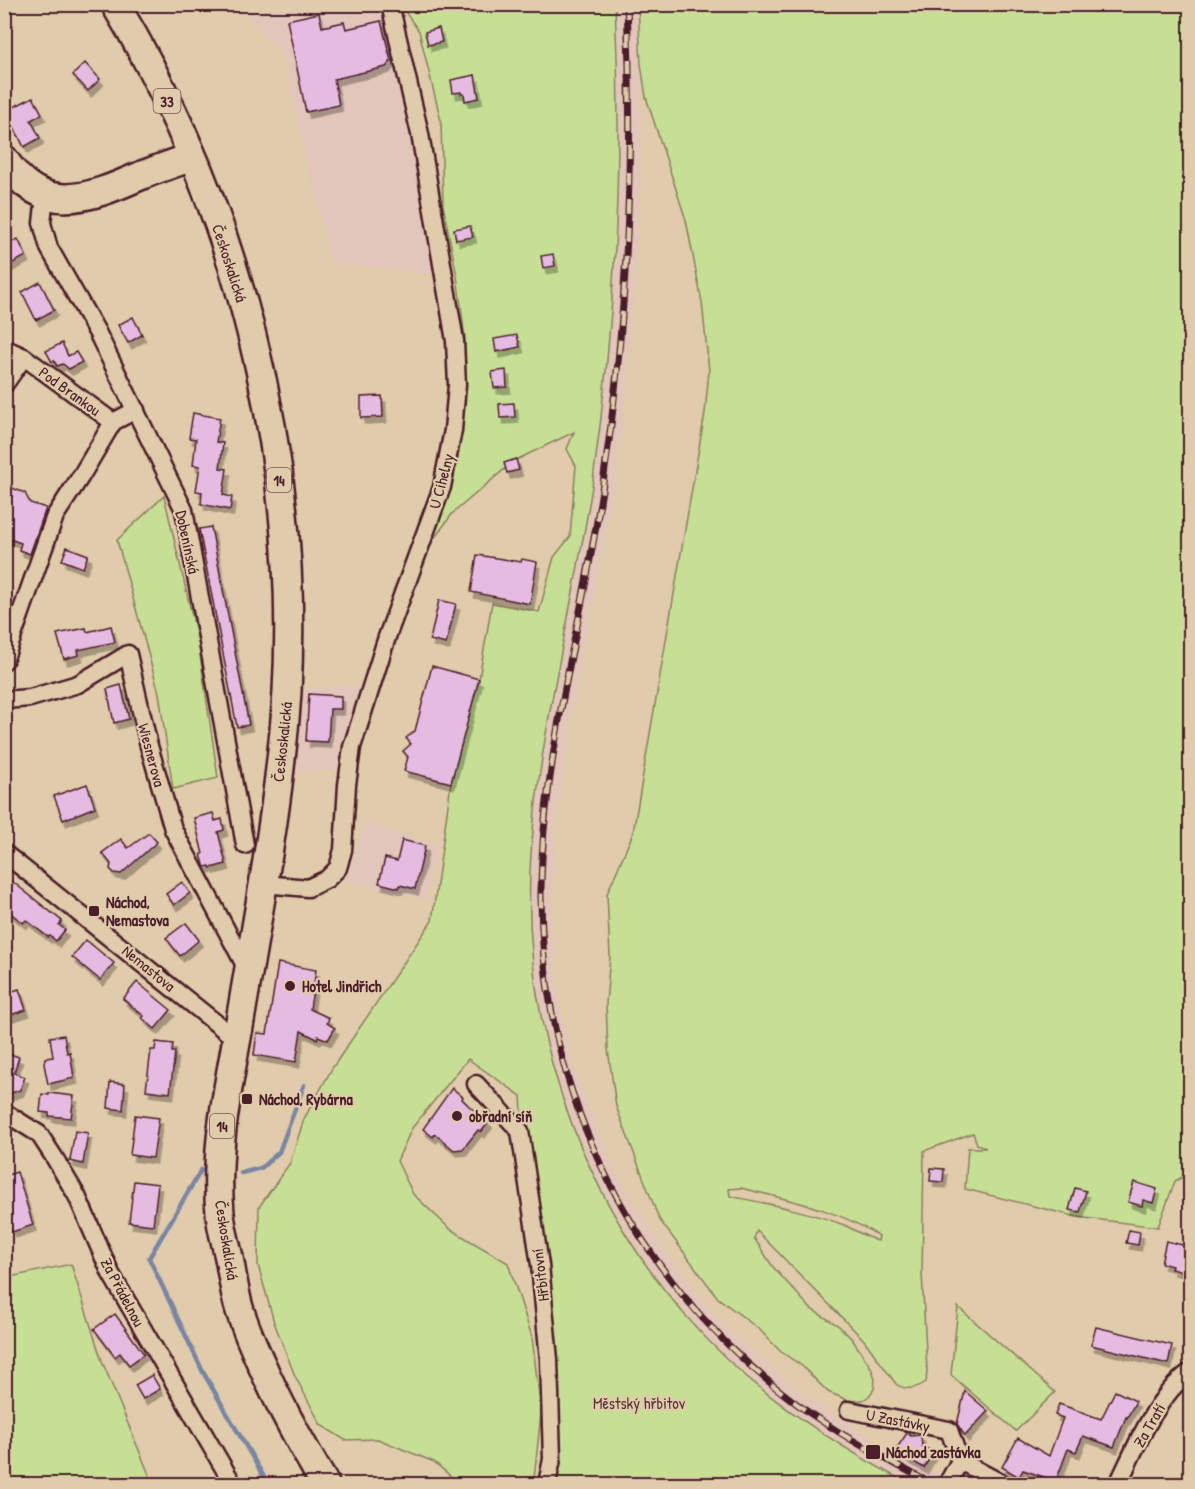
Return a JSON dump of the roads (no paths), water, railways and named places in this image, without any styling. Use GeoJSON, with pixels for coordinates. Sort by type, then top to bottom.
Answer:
{"type":"FeatureCollection","features":[{"type":"Feature","properties":{"kind":"main road","name":"Českoskalická"},"geometry":{"type":"LineString","coordinates":[[115,4],[140,46],[192,156],[226,247],[247,315],[265,397],[282,504],[288,576],[287,694],[264,884],[226,1096],[219,1158],[220,1214],[239,1306],[252,1341],[280,1406],[325,1485]]}},
{"type":"Feature","properties":{"kind":"main road"},"geometry":{"type":"LineString","coordinates":[[4,159],[21,182],[45,195],[71,199],[92,196],[192,156]]}},
{"type":"Feature","properties":{"kind":"street","name":"U Cihelny"},"geometry":{"type":"LineString","coordinates":[[264,884],[309,888],[327,879],[338,868],[343,850],[352,747],[387,637],[442,487],[453,430],[457,385],[455,341],[420,134],[390,4]]}},
{"type":"Feature","properties":{"kind":"street","name":"Dobenínská"},"geometry":{"type":"LineString","coordinates":[[45,195],[42,223],[49,248],[97,332],[184,510],[245,845]]}},
{"type":"Feature","properties":{"kind":"street","name":"Pod Brankou"},"geometry":{"type":"LineString","coordinates":[[4,348],[24,357],[113,422],[136,410]]}},
{"type":"Feature","properties":{"kind":"street"},"geometry":{"type":"LineString","coordinates":[[4,385],[24,357]]}},
{"type":"Feature","properties":{"kind":"street"},"geometry":{"type":"LineString","coordinates":[[4,661],[55,516],[113,422]]}},
{"type":"Feature","properties":{"kind":"street","name":"Wiesnerova"},"geometry":{"type":"LineString","coordinates":[[4,700],[30,698],[78,684],[128,654],[149,746],[173,829],[248,971]]}},
{"type":"Feature","properties":{"kind":"street","name":"Nemastova"},"geometry":{"type":"LineString","coordinates":[[4,854],[237,1040]]}},
{"type":"Feature","properties":{"kind":"street","name":"Hřbitovní"},"geometry":{"type":"LineString","coordinates":[[476,1084],[520,1131],[540,1265],[549,1360],[552,1459],[547,1485]]}},
{"type":"Feature","properties":{"kind":"street","name":"Za Přádelnou"},"geometry":{"type":"LineString","coordinates":[[4,1112],[39,1134],[54,1157],[77,1196],[111,1274],[233,1485]]}},
{"type":"Feature","properties":{"kind":"street","name":"Za Tratí"},"geometry":{"type":"LineString","coordinates":[[1118,1485],[1137,1444],[1160,1404],[1172,1388],[1191,1372]]}},
{"type":"Feature","properties":{"kind":"street","name":"U Zastávky"},"geometry":{"type":"LineString","coordinates":[[849,1410],[949,1430],[960,1461]]}},
{"type":"Feature","properties":{"kind":"street"},"geometry":{"type":"LineString","coordinates":[[947,1485],[960,1461],[1003,1485]]}},
{"type":"Feature","properties":{"kind":"waterway"},"geometry":{"type":"LineString","coordinates":[[241,1173],[261,1168],[279,1152],[304,1085]]}},
{"type":"Feature","properties":{"kind":"waterway"},"geometry":{"type":"LineString","coordinates":[[201,1170],[149,1258],[203,1372],[268,1484]]}},
{"type":"Feature","properties":{"kind":"railway"},"geometry":{"type":"LineString","coordinates":[[627,4],[629,184],[618,364],[603,483],[552,763],[542,858],[542,938],[552,1016],[572,1091],[600,1163],[637,1231],[682,1294],[736,1352],[797,1404],[846,1436],[932,1484]]}},
{"type":"Feature","properties":{"kind":"place","name":"Náchod, Nemastova"},"geometry":{"type":"Point","coordinates":[94,911]}},
{"type":"Feature","properties":{"kind":"place","name":"Hotel Jindřich"},"geometry":{"type":"Point","coordinates":[290,986]}},
{"type":"Feature","properties":{"kind":"place","name":"Náchod, Rybárna"},"geometry":{"type":"Point","coordinates":[247,1099]}},
{"type":"Feature","properties":{"kind":"place","name":"obřadní síň"},"geometry":{"type":"Point","coordinates":[457,1116]}},
{"type":"Feature","properties":{"kind":"place","name":"Náchod zastávka"},"geometry":{"type":"Point","coordinates":[873,1452]}},
{"type":"Feature","properties":{"kind":"park label","name":"Městský hřbitov"},"geometry":{"type":"Point","coordinates":[639,1403]}}]}
